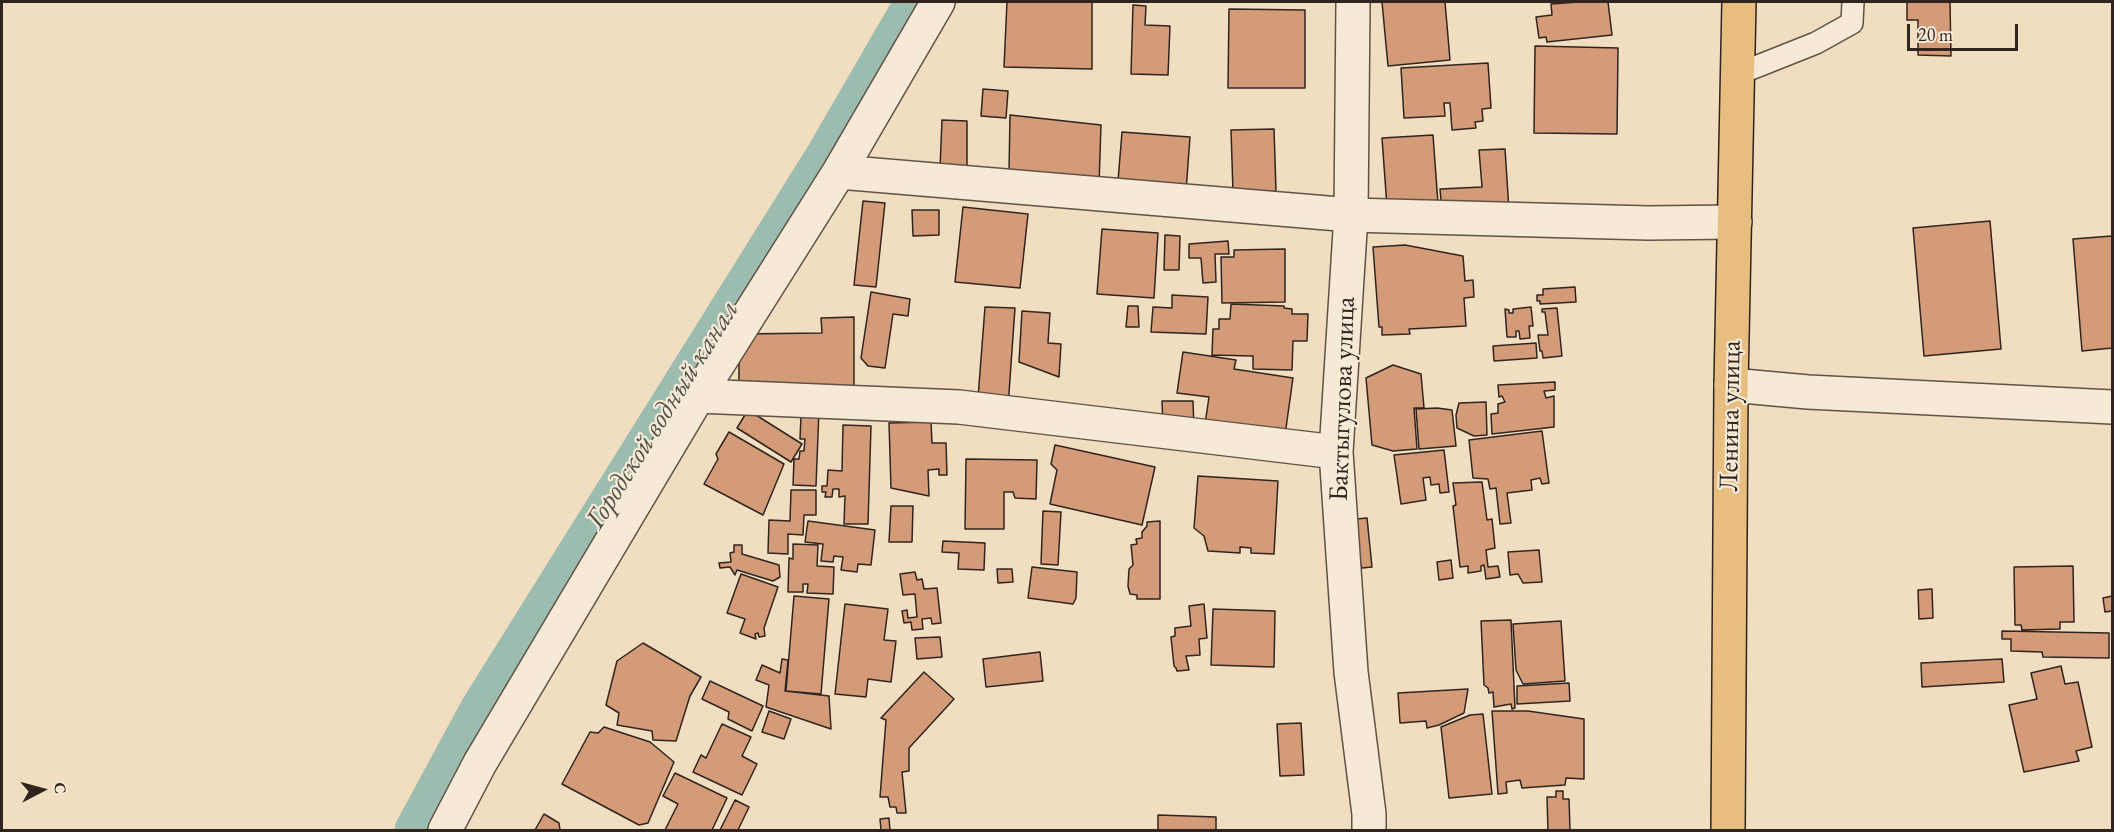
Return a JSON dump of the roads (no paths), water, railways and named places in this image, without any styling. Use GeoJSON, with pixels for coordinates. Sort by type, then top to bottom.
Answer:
{"type":"FeatureCollection","features":[{"type":"Feature","properties":{"kind":"main road","name":"Ленина улица"},"geometry":{"type":"LineString","coordinates":[[1728,831],[1731,385],[1739,2]]}},
{"type":"Feature","properties":{"kind":"street"},"geometry":{"type":"LineString","coordinates":[[445,831],[480,763],[698,396],[839,172],[938,2]]}},
{"type":"Feature","properties":{"kind":"street","name":"Бактыгулова улица"},"geometry":{"type":"LineString","coordinates":[[1353,2],[1351,214],[1336,452],[1351,672],[1369,814],[1369,831]]}},
{"type":"Feature","properties":{"kind":"street"},"geometry":{"type":"LineString","coordinates":[[839,172],[1351,214],[1648,223],[1735,222]]}},
{"type":"Feature","properties":{"kind":"street"},"geometry":{"type":"LineString","coordinates":[[1731,385],[1808,392],[2112,407]]}},
{"type":"Feature","properties":{"kind":"street"},"geometry":{"type":"LineString","coordinates":[[698,396],[959,407],[1336,452]]}},
{"type":"Feature","properties":{"kind":"lane"},"geometry":{"type":"LineString","coordinates":[[1738,74],[1816,43],[1852,23],[1853,2]]}},
{"type":"Feature","properties":{"kind":"waterway","name":"Городской водный канал"},"geometry":{"type":"LineString","coordinates":[[414,830],[480,708],[826,154],[914,2]]}}]}
